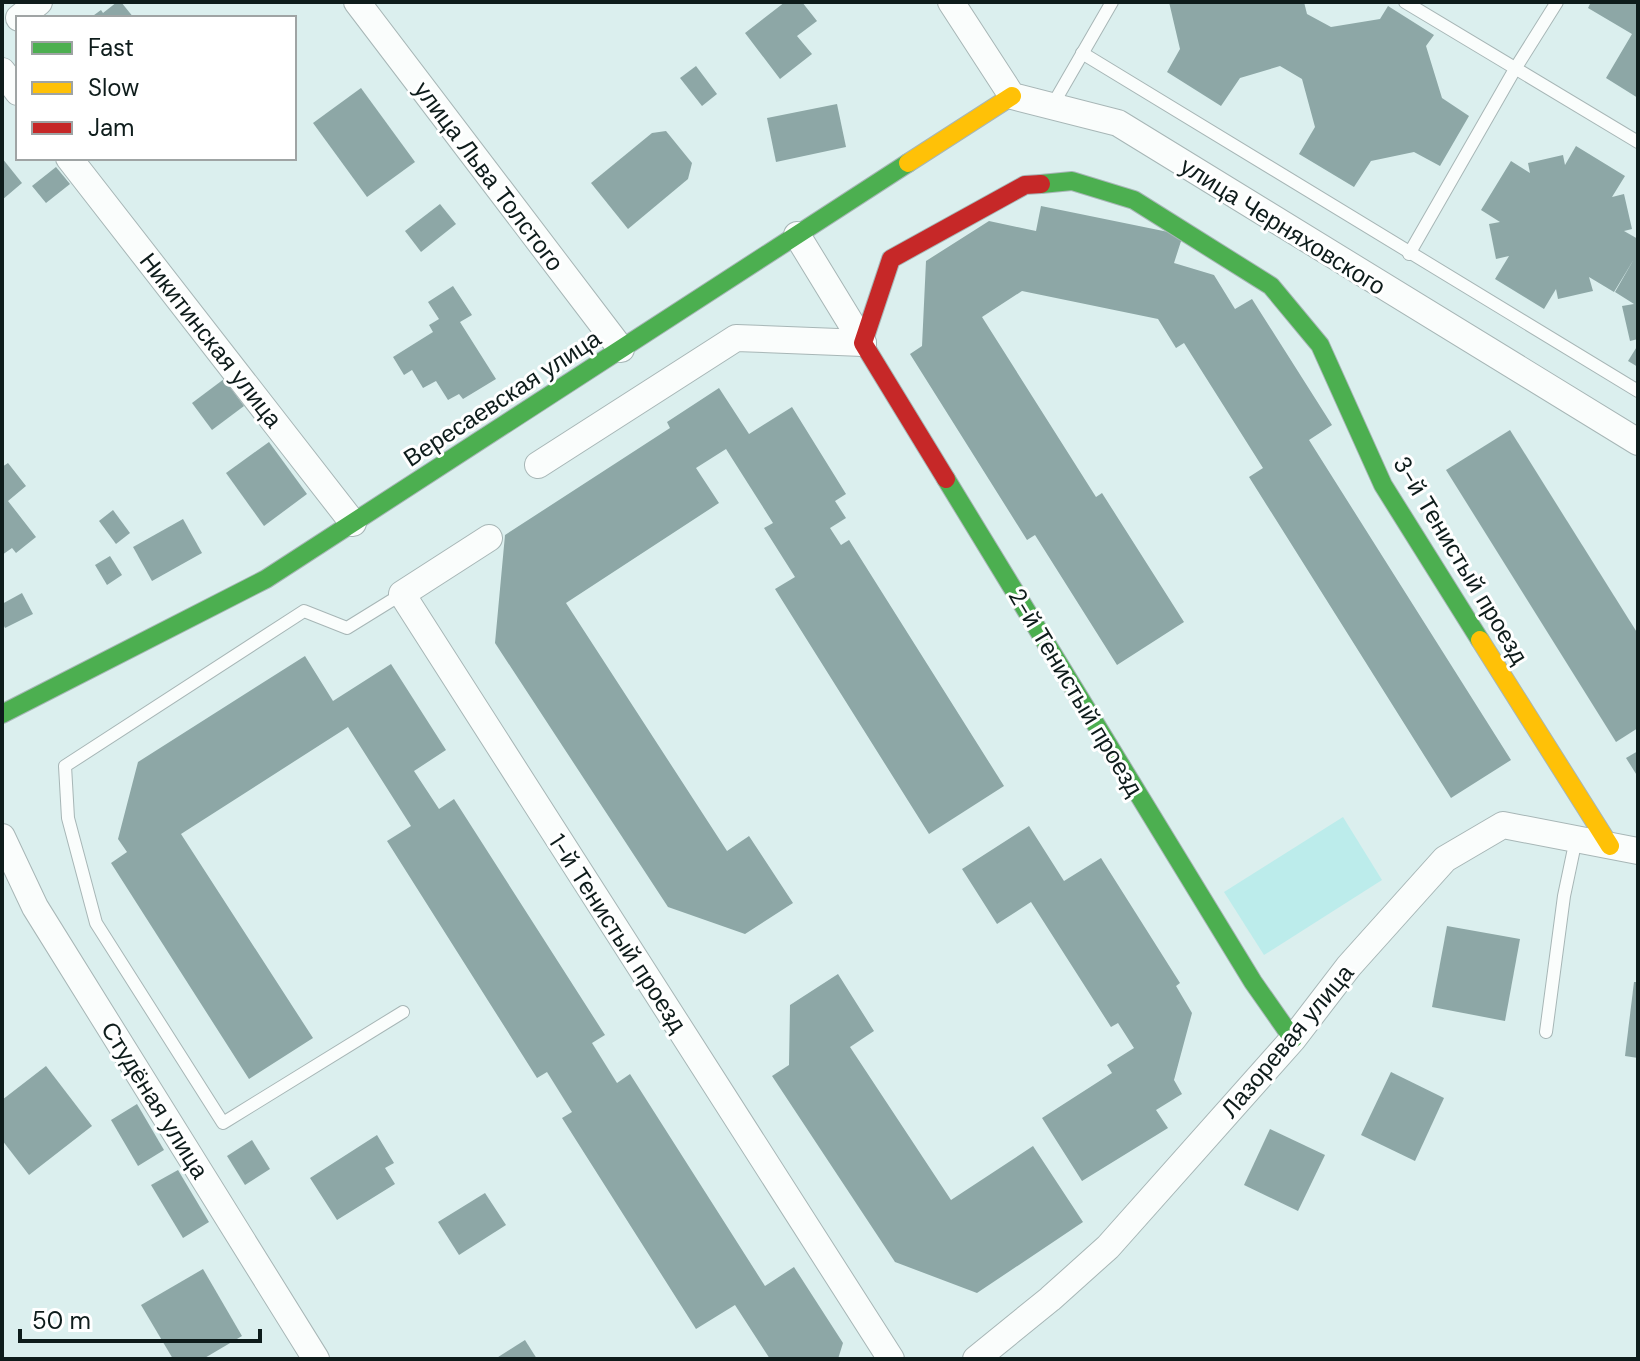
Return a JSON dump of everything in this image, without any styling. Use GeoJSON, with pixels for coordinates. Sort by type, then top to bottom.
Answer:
{"type":"FeatureCollection","features":[{"type":"Feature","properties":{"kind":"street"},"geometry":{"type":"LineString","coordinates":[[22,16],[39,2]]}},
{"type":"Feature","properties":{"kind":"street","name":"улица Льва Толстого"},"geometry":{"type":"LineString","coordinates":[[357,2],[621,349]]}},
{"type":"Feature","properties":{"kind":"street"},"geometry":{"type":"LineString","coordinates":[[951,2],[1012,96]]}},
{"type":"Feature","properties":{"kind":"street"},"geometry":{"type":"LineString","coordinates":[[2,71],[16,89]]}},
{"type":"Feature","properties":{"kind":"street","name":"Вересаевская улица"},"geometry":{"type":"LineString","coordinates":[[2,714],[266,579],[1012,96]]}},
{"type":"Feature","properties":{"kind":"street","name":"улица Черняховского"},"geometry":{"type":"LineString","coordinates":[[1012,96],[1118,123],[1638,442]]}},
{"type":"Feature","properties":{"kind":"street","name":"Никитинская улица"},"geometry":{"type":"LineString","coordinates":[[71,160],[353,523]]}},
{"type":"Feature","properties":{"kind":"street","name":"3-й Тенистый проезд"},"geometry":{"type":"LineString","coordinates":[[863,343],[891,259],[1025,185],[1072,181],[1134,200],[1271,286],[1320,345],[1383,485],[1610,846]]}},
{"type":"Feature","properties":{"kind":"street"},"geometry":{"type":"LineString","coordinates":[[797,235],[863,343]]}},
{"type":"Feature","properties":{"kind":"street"},"geometry":{"type":"LineString","coordinates":[[538,465],[736,338],[863,343]]}},
{"type":"Feature","properties":{"kind":"street","name":"2-й Тенистый проезд"},"geometry":{"type":"LineString","coordinates":[[863,343],[1253,982],[1293,1039]]}},
{"type":"Feature","properties":{"kind":"street"},"geometry":{"type":"LineString","coordinates":[[402,594],[489,538]]}},
{"type":"Feature","properties":{"kind":"street","name":"1-й Тенистый проезд"},"geometry":{"type":"LineString","coordinates":[[402,594],[891,1359]]}},
{"type":"Feature","properties":{"kind":"street","name":"Лазоревая улица"},"geometry":{"type":"LineString","coordinates":[[976,1359],[1108,1247],[1293,1039],[1349,966],[1445,859],[1503,825],[1638,851]]}},
{"type":"Feature","properties":{"kind":"street","name":"Студёная улица"},"geometry":{"type":"LineString","coordinates":[[2,837],[35,907],[316,1359]]}},
{"type":"Feature","properties":{"kind":"lane"},"geometry":{"type":"LineString","coordinates":[[1052,106],[1112,2]]}},
{"type":"Feature","properties":{"kind":"lane"},"geometry":{"type":"LineString","coordinates":[[1405,2],[1638,142]]}},
{"type":"Feature","properties":{"kind":"lane"},"geometry":{"type":"LineString","coordinates":[[1409,254],[1557,2]]}},
{"type":"Feature","properties":{"kind":"lane"},"geometry":{"type":"LineString","coordinates":[[1082,53],[1638,391]]}},
{"type":"Feature","properties":{"kind":"lane"},"geometry":{"type":"LineString","coordinates":[[402,594],[347,628],[304,611],[65,766],[68,818],[96,923],[223,1123],[403,1012]]}},
{"type":"Feature","properties":{"kind":"lane"},"geometry":{"type":"LineString","coordinates":[[1546,1032],[1564,896],[1576,839]]}},
{"type":"Feature","properties":{"kind":"shaded area"},"geometry":{"type":"Polygon","coordinates":[[[1343,817],[1382,880],[1264,955],[1224,892],[1343,817]]]}},
{"type":"Feature","properties":{"kind":"building"},"geometry":{"type":"Polygon","coordinates":[[[121,2],[132,16],[93,16],[101,10],[103,13],[121,2]]]}},
{"type":"Feature","properties":{"kind":"building"},"geometry":{"type":"Polygon","coordinates":[[[785,2],[802,2],[817,21],[797,36],[812,54],[780,79],[745,33],[785,2]]]}},
{"type":"Feature","properties":{"kind":"building"},"geometry":{"type":"Polygon","coordinates":[[[1169,2],[1304,2],[1307,14],[1331,27],[1380,19],[1388,6],[1434,35],[1426,46],[1442,98],[1469,116],[1440,166],[1414,152],[1371,161],[1354,187],[1299,154],[1315,127],[1302,79],[1280,66],[1240,78],[1221,106],[1167,72],[1180,49],[1169,2]]]}},
{"type":"Feature","properties":{"kind":"building"},"geometry":{"type":"Polygon","coordinates":[[[1591,2],[1638,2],[1638,98],[1606,78],[1632,34],[1588,8],[1591,2]]]}},
{"type":"Feature","properties":{"kind":"building"},"geometry":{"type":"Polygon","coordinates":[[[696,66],[717,94],[702,106],[680,78],[696,66]]]}},
{"type":"Feature","properties":{"kind":"building"},"geometry":{"type":"Polygon","coordinates":[[[361,88],[415,162],[367,197],[313,123],[361,88]]]}},
{"type":"Feature","properties":{"kind":"building"},"geometry":{"type":"Polygon","coordinates":[[[837,104],[846,147],[776,162],[767,118],[837,104]]]}},
{"type":"Feature","properties":{"kind":"building"},"geometry":{"type":"Polygon","coordinates":[[[666,131],[692,163],[688,179],[628,229],[591,183],[652,133],[666,131]]]}},
{"type":"Feature","properties":{"kind":"building"},"geometry":{"type":"Polygon","coordinates":[[[1576,146],[1625,176],[1612,197],[1624,194],[1632,229],[1624,231],[1638,239],[1638,339],[1630,341],[1622,306],[1634,304],[1615,292],[1634,259],[1614,292],[1589,277],[1593,291],[1558,299],[1556,289],[1544,309],[1495,279],[1509,256],[1496,259],[1489,224],[1500,222],[1481,210],[1511,161],[1530,173],[1528,163],[1563,155],[1565,165],[1576,146]]]}},
{"type":"Feature","properties":{"kind":"building"},"geometry":{"type":"Polygon","coordinates":[[[2,158],[22,183],[2,200],[2,158]]]}},
{"type":"Feature","properties":{"kind":"building"},"geometry":{"type":"Polygon","coordinates":[[[56,167],[70,184],[46,203],[32,186],[56,167]]]}},
{"type":"Feature","properties":{"kind":"building"},"geometry":{"type":"Polygon","coordinates":[[[440,204],[456,224],[421,252],[405,231],[440,204]]]}},
{"type":"Feature","properties":{"kind":"building"},"geometry":{"type":"Polygon","coordinates":[[[1041,206],[1183,235],[1174,263],[1214,275],[1235,309],[1252,299],[1332,425],[1309,440],[1511,760],[1451,798],[1249,477],[1263,468],[1184,343],[1176,348],[1158,319],[1022,291],[982,317],[1096,497],[1102,493],[1184,622],[1117,665],[1035,535],[1027,540],[910,354],[922,346],[926,261],[989,221],[1036,231],[1041,206]]]}},
{"type":"Feature","properties":{"kind":"building"},"geometry":{"type":"Polygon","coordinates":[[[453,286],[472,315],[460,322],[496,379],[463,399],[459,394],[448,400],[436,381],[423,388],[412,370],[404,375],[393,357],[433,332],[429,325],[439,319],[428,302],[453,286]]]}},
{"type":"Feature","properties":{"kind":"building"},"geometry":{"type":"Polygon","coordinates":[[[1638,345],[1638,367],[1628,361],[1638,345]]]}},
{"type":"Feature","properties":{"kind":"building"},"geometry":{"type":"Polygon","coordinates":[[[224,379],[244,406],[212,430],[192,403],[224,379]]]}},
{"type":"Feature","properties":{"kind":"building"},"geometry":{"type":"Polygon","coordinates":[[[719,388],[749,434],[792,407],[846,494],[835,501],[846,518],[830,528],[841,545],[849,540],[1004,786],[929,834],[775,589],[795,577],[764,528],[773,523],[726,449],[696,468],[719,503],[566,603],[727,851],[749,836],[793,903],[745,934],[668,907],[495,643],[505,535],[670,428],[667,422],[719,388]]]}},
{"type":"Feature","properties":{"kind":"building"},"geometry":{"type":"Polygon","coordinates":[[[1510,430],[1638,634],[1638,728],[1616,742],[1446,470],[1510,430]]]}},
{"type":"Feature","properties":{"kind":"building"},"geometry":{"type":"Polygon","coordinates":[[[269,442],[307,494],[264,526],[226,473],[269,442]]]}},
{"type":"Feature","properties":{"kind":"building"},"geometry":{"type":"Polygon","coordinates":[[[8,463],[26,486],[8,501],[36,537],[16,553],[12,548],[2,555],[2,467],[8,463]]]}},
{"type":"Feature","properties":{"kind":"building"},"geometry":{"type":"Polygon","coordinates":[[[113,510],[130,533],[116,544],[99,521],[113,510]]]}},
{"type":"Feature","properties":{"kind":"building"},"geometry":{"type":"Polygon","coordinates":[[[183,519],[202,553],[152,581],[133,547],[183,519]]]}},
{"type":"Feature","properties":{"kind":"building"},"geometry":{"type":"Polygon","coordinates":[[[110,556],[122,575],[107,585],[95,565],[110,556]]]}},
{"type":"Feature","properties":{"kind":"building"},"geometry":{"type":"Polygon","coordinates":[[[22,593],[33,614],[5,628],[2,604],[22,593]]]}},
{"type":"Feature","properties":{"kind":"building"},"geometry":{"type":"Polygon","coordinates":[[[305,656],[333,701],[391,664],[446,750],[414,771],[439,809],[454,799],[605,1035],[592,1043],[617,1083],[630,1074],[765,1286],[794,1267],[843,1343],[838,1359],[770,1359],[735,1305],[696,1329],[562,1118],[572,1112],[547,1072],[537,1078],[387,841],[411,826],[348,727],[181,834],[313,1038],[249,1079],[111,863],[127,852],[118,839],[138,762],[305,656]]]}},
{"type":"Feature","properties":{"kind":"building"},"geometry":{"type":"Polygon","coordinates":[[[1638,751],[1638,777],[1626,758],[1638,751]]]}},
{"type":"Feature","properties":{"kind":"building"},"geometry":{"type":"Polygon","coordinates":[[[1029,826],[1064,881],[1101,858],[1180,983],[1176,986],[1192,1013],[1174,1080],[1182,1094],[1156,1110],[1168,1128],[1082,1181],[1042,1118],[1112,1073],[1107,1065],[1134,1048],[1118,1023],[1111,1027],[1031,902],[997,924],[962,869],[1029,826]]]}},
{"type":"Feature","properties":{"kind":"building"},"geometry":{"type":"Polygon","coordinates":[[[1447,926],[1520,939],[1505,1021],[1432,1007],[1447,926]]]}},
{"type":"Feature","properties":{"kind":"building"},"geometry":{"type":"Polygon","coordinates":[[[838,974],[874,1031],[850,1047],[951,1200],[1033,1146],[1083,1222],[977,1293],[895,1262],[772,1076],[789,1065],[790,1005],[838,974]]]}},
{"type":"Feature","properties":{"kind":"building"},"geometry":{"type":"Polygon","coordinates":[[[1634,982],[1638,982],[1638,1058],[1625,1056],[1634,982]]]}},
{"type":"Feature","properties":{"kind":"building"},"geometry":{"type":"Polygon","coordinates":[[[46,1066],[92,1126],[29,1175],[2,1140],[2,1100],[46,1066]]]}},
{"type":"Feature","properties":{"kind":"building"},"geometry":{"type":"Polygon","coordinates":[[[1391,1072],[1444,1098],[1415,1161],[1361,1135],[1391,1072]]]}},
{"type":"Feature","properties":{"kind":"building"},"geometry":{"type":"Polygon","coordinates":[[[137,1104],[164,1150],[138,1166],[111,1120],[137,1104]]]}},
{"type":"Feature","properties":{"kind":"building"},"geometry":{"type":"Polygon","coordinates":[[[1270,1129],[1325,1155],[1298,1211],[1244,1185],[1270,1129]]]}},
{"type":"Feature","properties":{"kind":"building"},"geometry":{"type":"Polygon","coordinates":[[[377,1135],[394,1163],[385,1168],[395,1184],[337,1220],[310,1178],[377,1135]]]}},
{"type":"Feature","properties":{"kind":"building"},"geometry":{"type":"Polygon","coordinates":[[[252,1140],[270,1169],[245,1185],[227,1156],[252,1140]]]}},
{"type":"Feature","properties":{"kind":"building"},"geometry":{"type":"Polygon","coordinates":[[[178,1170],[209,1222],[183,1238],[151,1185],[178,1170]]]}},
{"type":"Feature","properties":{"kind":"building"},"geometry":{"type":"Polygon","coordinates":[[[485,1193],[506,1225],[459,1255],[438,1222],[485,1193]]]}},
{"type":"Feature","properties":{"kind":"building"},"geometry":{"type":"Polygon","coordinates":[[[203,1269],[242,1336],[203,1359],[173,1359],[141,1305],[203,1269]]]}},
{"type":"Feature","properties":{"kind":"building"},"geometry":{"type":"Polygon","coordinates":[[[525,1340],[537,1359],[495,1359],[525,1340]]]}},
{"type":"Feature","properties":{"kind":"traffic: fast"},"geometry":{"type":"LineString","coordinates":[[2,714],[266,579],[908,163]]}},
{"type":"Feature","properties":{"kind":"traffic: fast"},"geometry":{"type":"LineString","coordinates":[[1041,184],[1072,181],[1134,200],[1271,286],[1320,345],[1383,485],[1480,640]]}},
{"type":"Feature","properties":{"kind":"traffic: fast"},"geometry":{"type":"LineString","coordinates":[[946,479],[1253,982],[1293,1039]]}},
{"type":"Feature","properties":{"kind":"traffic: slow"},"geometry":{"type":"LineString","coordinates":[[908,163],[1012,96]]}},
{"type":"Feature","properties":{"kind":"traffic: slow"},"geometry":{"type":"LineString","coordinates":[[1480,640],[1610,846]]}},
{"type":"Feature","properties":{"kind":"traffic: jam"},"geometry":{"type":"LineString","coordinates":[[946,479],[863,343],[891,259],[1025,185],[1041,184]]}}]}
